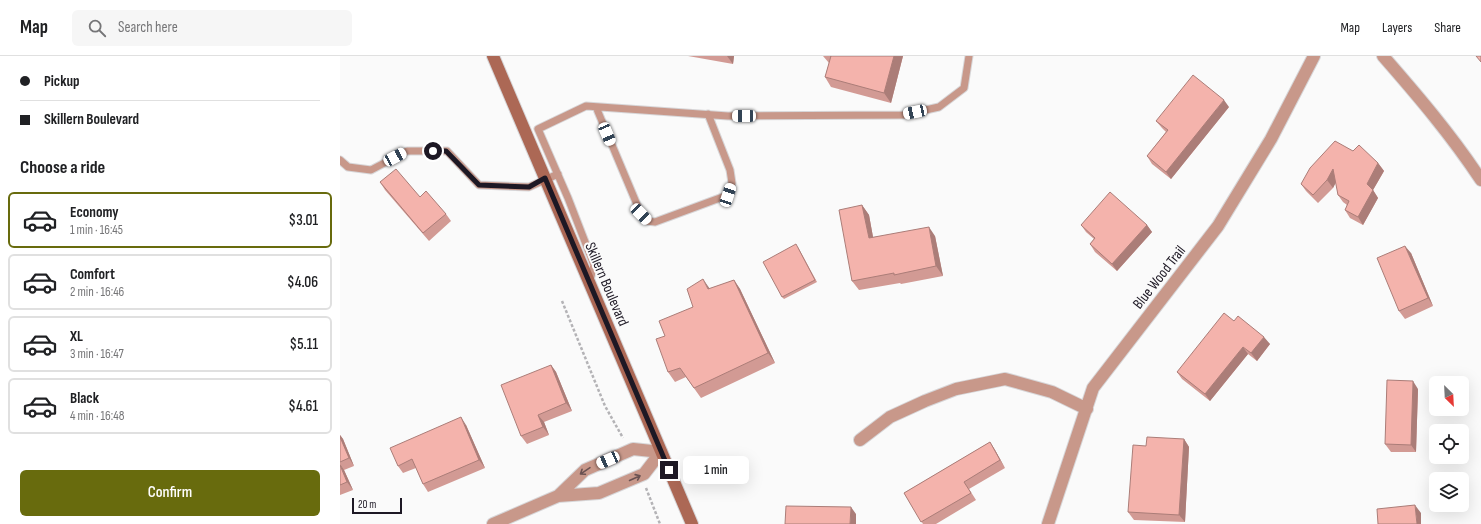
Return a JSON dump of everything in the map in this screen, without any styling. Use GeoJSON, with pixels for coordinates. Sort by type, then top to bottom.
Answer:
{"type":"FeatureCollection","features":[{"type":"Feature","properties":{"kind":"street","name":"Skillern Boulevard"},"geometry":{"type":"LineString","coordinates":[[493,56],[692,524]]}},
{"type":"Feature","properties":{"kind":"street","name":"Blue Wood Trail"},"geometry":{"type":"LineString","coordinates":[[1048,524],[1093,388],[1218,226],[1271,139],[1314,56]]}},
{"type":"Feature","properties":{"kind":"street"},"geometry":{"type":"LineString","coordinates":[[1383,56],[1462,150],[1481,180]]}},
{"type":"Feature","properties":{"kind":"street"},"geometry":{"type":"LineString","coordinates":[[860,440],[890,417],[924,401],[956,389],[1005,379],[1052,392],[1087,409]]}},
{"type":"Feature","properties":{"kind":"street"},"geometry":{"type":"LineString","coordinates":[[558,496],[585,470],[630,450],[661,452]]}},
{"type":"Feature","properties":{"kind":"street"},"geometry":{"type":"LineString","coordinates":[[493,524],[558,496],[599,494],[644,474],[661,452]]}},
{"type":"Feature","properties":{"kind":"lane"},"geometry":{"type":"LineString","coordinates":[[589,282],[594,265],[568,198],[538,129],[586,106],[728,116],[903,115],[939,107],[964,88],[968,56]]}},
{"type":"Feature","properties":{"kind":"lane"},"geometry":{"type":"LineString","coordinates":[[596,107],[641,214],[648,221],[655,222],[728,195],[732,183],[730,170],[708,114]]}},
{"type":"Feature","properties":{"kind":"lane"},"geometry":{"type":"LineString","coordinates":[[340,160],[348,167],[371,170],[407,151],[446,151],[479,185],[529,187],[545,178],[558,174]]}},
{"type":"Feature","properties":{"kind":"path"},"geometry":{"type":"LineString","coordinates":[[562,301],[606,406],[630,450]]}},
{"type":"Feature","properties":{"kind":"path"},"geometry":{"type":"LineString","coordinates":[[641,475],[660,524]]}},
{"type":"Feature","properties":{"kind":"building"},"geometry":{"type":"Polygon","coordinates":[[[831,56],[894,56],[884,93],[825,77],[831,56]]]}},
{"type":"Feature","properties":{"kind":"building"},"geometry":{"type":"Polygon","coordinates":[[[1476,56],[1481,56],[1481,62],[1476,56]]]}},
{"type":"Feature","properties":{"kind":"building"},"geometry":{"type":"Polygon","coordinates":[[[1193,75],[1224,100],[1166,172],[1147,156],[1168,130],[1156,121],[1193,75]]]}},
{"type":"Feature","properties":{"kind":"building"},"geometry":{"type":"Polygon","coordinates":[[[1335,141],[1353,151],[1359,145],[1378,163],[1367,184],[1373,190],[1358,217],[1345,210],[1349,201],[1338,195],[1333,169],[1327,180],[1313,195],[1301,184],[1310,168],[1335,141]]]}},
{"type":"Feature","properties":{"kind":"building"},"geometry":{"type":"Polygon","coordinates":[[[396,169],[420,197],[426,191],[446,214],[423,233],[380,182],[396,169]]]}},
{"type":"Feature","properties":{"kind":"building"},"geometry":{"type":"Polygon","coordinates":[[[1110,192],[1147,225],[1112,264],[1090,244],[1095,238],[1081,225],[1110,192]]]}},
{"type":"Feature","properties":{"kind":"building"},"geometry":{"type":"Polygon","coordinates":[[[862,205],[869,238],[929,227],[936,266],[894,275],[894,273],[852,281],[839,210],[862,205]]]}},
{"type":"Feature","properties":{"kind":"building"},"geometry":{"type":"Polygon","coordinates":[[[796,244],[815,280],[782,297],[763,262],[796,244]]]}},
{"type":"Feature","properties":{"kind":"building"},"geometry":{"type":"Polygon","coordinates":[[[1405,246],[1428,298],[1399,311],[1377,258],[1405,246]]]}},
{"type":"Feature","properties":{"kind":"building"},"geometry":{"type":"Polygon","coordinates":[[[703,279],[708,289],[734,280],[768,353],[694,388],[680,368],[668,372],[656,339],[665,336],[659,321],[693,307],[687,289],[703,279]]]}},
{"type":"Feature","properties":{"kind":"building"},"geometry":{"type":"Polygon","coordinates":[[[1224,313],[1234,321],[1238,316],[1264,337],[1251,353],[1243,347],[1205,394],[1177,372],[1224,313]]]}},
{"type":"Feature","properties":{"kind":"building"},"geometry":{"type":"Polygon","coordinates":[[[551,365],[566,403],[538,415],[543,427],[521,436],[501,385],[551,365]]]}},
{"type":"Feature","properties":{"kind":"building"},"geometry":{"type":"Polygon","coordinates":[[[1387,380],[1413,381],[1411,445],[1385,444],[1387,380]]]}},
{"type":"Feature","properties":{"kind":"building"},"geometry":{"type":"Polygon","coordinates":[[[461,417],[479,460],[423,484],[412,459],[398,466],[390,448],[461,417]]]}},
{"type":"Feature","properties":{"kind":"building"},"geometry":{"type":"Polygon","coordinates":[[[340,437],[349,458],[340,462],[340,437]]]}},
{"type":"Feature","properties":{"kind":"building"},"geometry":{"type":"Polygon","coordinates":[[[1147,437],[1184,439],[1179,515],[1128,512],[1133,445],[1146,446],[1147,437]]]}},
{"type":"Feature","properties":{"kind":"building"},"geometry":{"type":"Polygon","coordinates":[[[990,442],[1000,460],[964,482],[971,493],[921,522],[904,493],[990,442]]]}},
{"type":"Feature","properties":{"kind":"building"},"geometry":{"type":"Polygon","coordinates":[[[340,465],[347,482],[340,485],[340,465]]]}},
{"type":"Feature","properties":{"kind":"building"},"geometry":{"type":"Polygon","coordinates":[[[1415,505],[1417,524],[1378,524],[1377,509],[1415,505]]]}},
{"type":"Feature","properties":{"kind":"building"},"geometry":{"type":"Polygon","coordinates":[[[786,506],[851,507],[850,524],[785,524],[786,506]]]}},
{"type":"Feature","properties":{"kind":"route"},"geometry":{"type":"LineString","coordinates":[[433,151],[446,151],[479,185],[529,187],[545,178],[669,470]]}}]}
